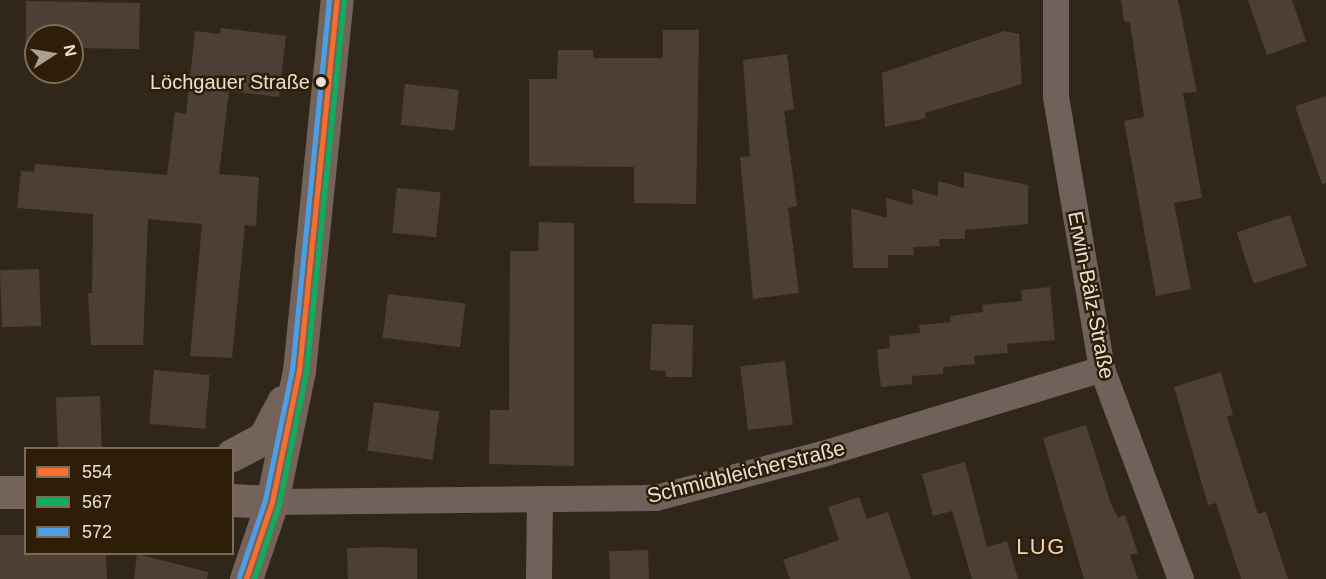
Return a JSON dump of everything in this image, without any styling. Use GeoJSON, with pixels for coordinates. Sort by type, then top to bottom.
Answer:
{"type":"FeatureCollection","features":[{"type":"Feature","properties":{"kind":"main road"},"geometry":{"type":"LineString","coordinates":[[246,579],[272,502],[298,371],[337,0]]}},
{"type":"Feature","properties":{"kind":"main road"},"geometry":{"type":"LineString","coordinates":[[234,454],[264,438],[298,371]]}},
{"type":"Feature","properties":{"kind":"main road"},"geometry":{"type":"LineString","coordinates":[[0,492],[24,492]]}},
{"type":"Feature","properties":{"kind":"main road"},"geometry":{"type":"LineString","coordinates":[[234,500],[272,502]]}},
{"type":"Feature","properties":{"kind":"street","name":"Erwin-Bälz-Straße"},"geometry":{"type":"LineString","coordinates":[[1056,0],[1056,97],[1102,369],[1181,579]]}},
{"type":"Feature","properties":{"kind":"street","name":"Schmidbleicherstraße"},"geometry":{"type":"LineString","coordinates":[[272,502],[656,498],[823,454],[1102,369]]}},
{"type":"Feature","properties":{"kind":"street"},"geometry":{"type":"LineString","coordinates":[[539,579],[540,500]]}},
{"type":"Feature","properties":{"kind":"building"},"geometry":{"type":"Polygon","coordinates":[[[1121,0],[1178,0],[1197,92],[1183,93],[1202,198],[1174,203],[1191,289],[1156,296],[1124,121],[1144,117],[1130,23],[1124,21],[1121,0]]]}},
{"type":"Feature","properties":{"kind":"building"},"geometry":{"type":"Polygon","coordinates":[[[1248,0],[1292,0],[1306,41],[1267,55],[1248,0]]]}},
{"type":"Feature","properties":{"kind":"building"},"geometry":{"type":"Polygon","coordinates":[[[26,1],[140,3],[139,49],[84,48],[84,24],[26,24],[26,1]]]}},
{"type":"Feature","properties":{"kind":"building"},"geometry":{"type":"Polygon","coordinates":[[[221,28],[286,36],[279,97],[229,91],[219,174],[259,177],[256,226],[245,225],[232,358],[190,356],[202,224],[148,219],[143,345],[91,345],[88,293],[92,293],[93,214],[17,208],[21,171],[34,172],[35,164],[167,175],[175,112],[186,114],[195,31],[220,34],[221,28]]]}},
{"type":"Feature","properties":{"kind":"building"},"geometry":{"type":"Polygon","coordinates":[[[663,30],[699,30],[696,204],[634,203],[634,167],[529,166],[529,79],[557,79],[558,50],[593,50],[593,58],[663,58],[663,30]]]}},
{"type":"Feature","properties":{"kind":"building"},"geometry":{"type":"Polygon","coordinates":[[[1004,31],[1019,34],[1022,84],[925,113],[926,118],[885,127],[882,73],[1004,31]]]}},
{"type":"Feature","properties":{"kind":"building"},"geometry":{"type":"Polygon","coordinates":[[[787,54],[794,109],[784,111],[797,206],[788,208],[799,293],[753,299],[740,157],[750,156],[743,60],[787,54]]]}},
{"type":"Feature","properties":{"kind":"building"},"geometry":{"type":"Polygon","coordinates":[[[405,84],[459,90],[454,130],[401,125],[405,84]]]}},
{"type":"Feature","properties":{"kind":"building"},"geometry":{"type":"Polygon","coordinates":[[[1326,96],[1326,183],[1322,184],[1295,106],[1326,96]]]}},
{"type":"Feature","properties":{"kind":"building"},"geometry":{"type":"Polygon","coordinates":[[[964,172],[1028,185],[1028,224],[965,230],[965,239],[939,239],[940,246],[913,247],[914,255],[888,255],[888,268],[853,268],[851,208],[887,218],[886,198],[913,205],[912,189],[938,196],[938,181],[964,188],[964,172]]]}},
{"type":"Feature","properties":{"kind":"building"},"geometry":{"type":"Polygon","coordinates":[[[397,188],[441,193],[436,237],[392,233],[397,188]]]}},
{"type":"Feature","properties":{"kind":"building"},"geometry":{"type":"Polygon","coordinates":[[[1290,215],[1307,266],[1253,284],[1237,232],[1290,215]]]}},
{"type":"Feature","properties":{"kind":"building"},"geometry":{"type":"Polygon","coordinates":[[[539,222],[574,223],[574,466],[489,464],[490,410],[509,410],[510,251],[538,251],[539,222]]]}},
{"type":"Feature","properties":{"kind":"building"},"geometry":{"type":"Polygon","coordinates":[[[39,269],[41,326],[2,327],[0,270],[39,269]]]}},
{"type":"Feature","properties":{"kind":"building"},"geometry":{"type":"Polygon","coordinates":[[[1050,287],[1055,340],[1007,344],[1008,353],[974,356],[975,364],[943,367],[943,374],[912,376],[912,384],[881,387],[877,350],[890,348],[889,336],[920,333],[919,325],[951,322],[950,316],[983,312],[982,305],[1022,301],[1021,290],[1050,287]]]}},
{"type":"Feature","properties":{"kind":"building"},"geometry":{"type":"Polygon","coordinates":[[[388,294],[465,304],[460,347],[383,338],[388,294]]]}},
{"type":"Feature","properties":{"kind":"building"},"geometry":{"type":"Polygon","coordinates":[[[652,324],[693,325],[692,377],[666,377],[666,371],[650,370],[652,324]]]}},
{"type":"Feature","properties":{"kind":"building"},"geometry":{"type":"Polygon","coordinates":[[[785,361],[793,425],[748,430],[740,366],[785,361]]]}},
{"type":"Feature","properties":{"kind":"building"},"geometry":{"type":"Polygon","coordinates":[[[154,370],[210,375],[205,429],[149,424],[154,370]]]}},
{"type":"Feature","properties":{"kind":"building"},"geometry":{"type":"Polygon","coordinates":[[[1221,372],[1233,415],[1227,417],[1258,514],[1266,512],[1288,579],[1241,579],[1216,503],[1208,505],[1174,387],[1221,372]]]}},
{"type":"Feature","properties":{"kind":"building"},"geometry":{"type":"Polygon","coordinates":[[[100,396],[102,447],[58,447],[56,398],[100,396]]]}},
{"type":"Feature","properties":{"kind":"building"},"geometry":{"type":"Polygon","coordinates":[[[374,402],[439,411],[433,460],[367,451],[374,402]]]}},
{"type":"Feature","properties":{"kind":"building"},"geometry":{"type":"Polygon","coordinates":[[[1086,425],[1111,504],[1118,518],[1125,515],[1138,553],[1130,555],[1138,579],[1084,579],[1043,438],[1086,425]]]}},
{"type":"Feature","properties":{"kind":"building"},"geometry":{"type":"Polygon","coordinates":[[[965,462],[987,547],[1007,541],[1018,579],[972,579],[952,511],[933,516],[922,474],[965,462]]]}},
{"type":"Feature","properties":{"kind":"building"},"geometry":{"type":"Polygon","coordinates":[[[859,497],[867,519],[888,512],[911,579],[790,579],[783,560],[839,540],[828,507],[859,497]]]}},
{"type":"Feature","properties":{"kind":"building"},"geometry":{"type":"Polygon","coordinates":[[[0,535],[24,535],[24,555],[106,555],[107,579],[0,579],[0,535]]]}},
{"type":"Feature","properties":{"kind":"building"},"geometry":{"type":"Polygon","coordinates":[[[347,548],[417,549],[417,579],[348,579],[347,548]]]}},
{"type":"Feature","properties":{"kind":"building"},"geometry":{"type":"Polygon","coordinates":[[[648,550],[649,579],[610,579],[609,551],[648,550]]]}},
{"type":"Feature","properties":{"kind":"building"},"geometry":{"type":"Polygon","coordinates":[[[137,555],[208,572],[207,579],[134,579],[137,555]]]}},
{"type":"Feature","properties":{"kind":"transit line","name":"572"},"geometry":{"type":"LineString","coordinates":[[239,577],[265,500],[292,370],[329,0]]}},
{"type":"Feature","properties":{"kind":"transit line","name":"554"},"geometry":{"type":"LineString","coordinates":[[246,579],[272,502],[299,371],[337,0]]}},
{"type":"Feature","properties":{"kind":"transit line","name":"567"},"geometry":{"type":"LineString","coordinates":[[254,579],[279,504],[306,373],[344,1]]}},
{"type":"Feature","properties":{"kind":"place","name":"Löchgauer Straße"},"geometry":{"type":"Point","coordinates":[321,82]}},
{"type":"Feature","properties":{"kind":"district","name":"LUG"},"geometry":{"type":"Point","coordinates":[1041,547]}}]}
